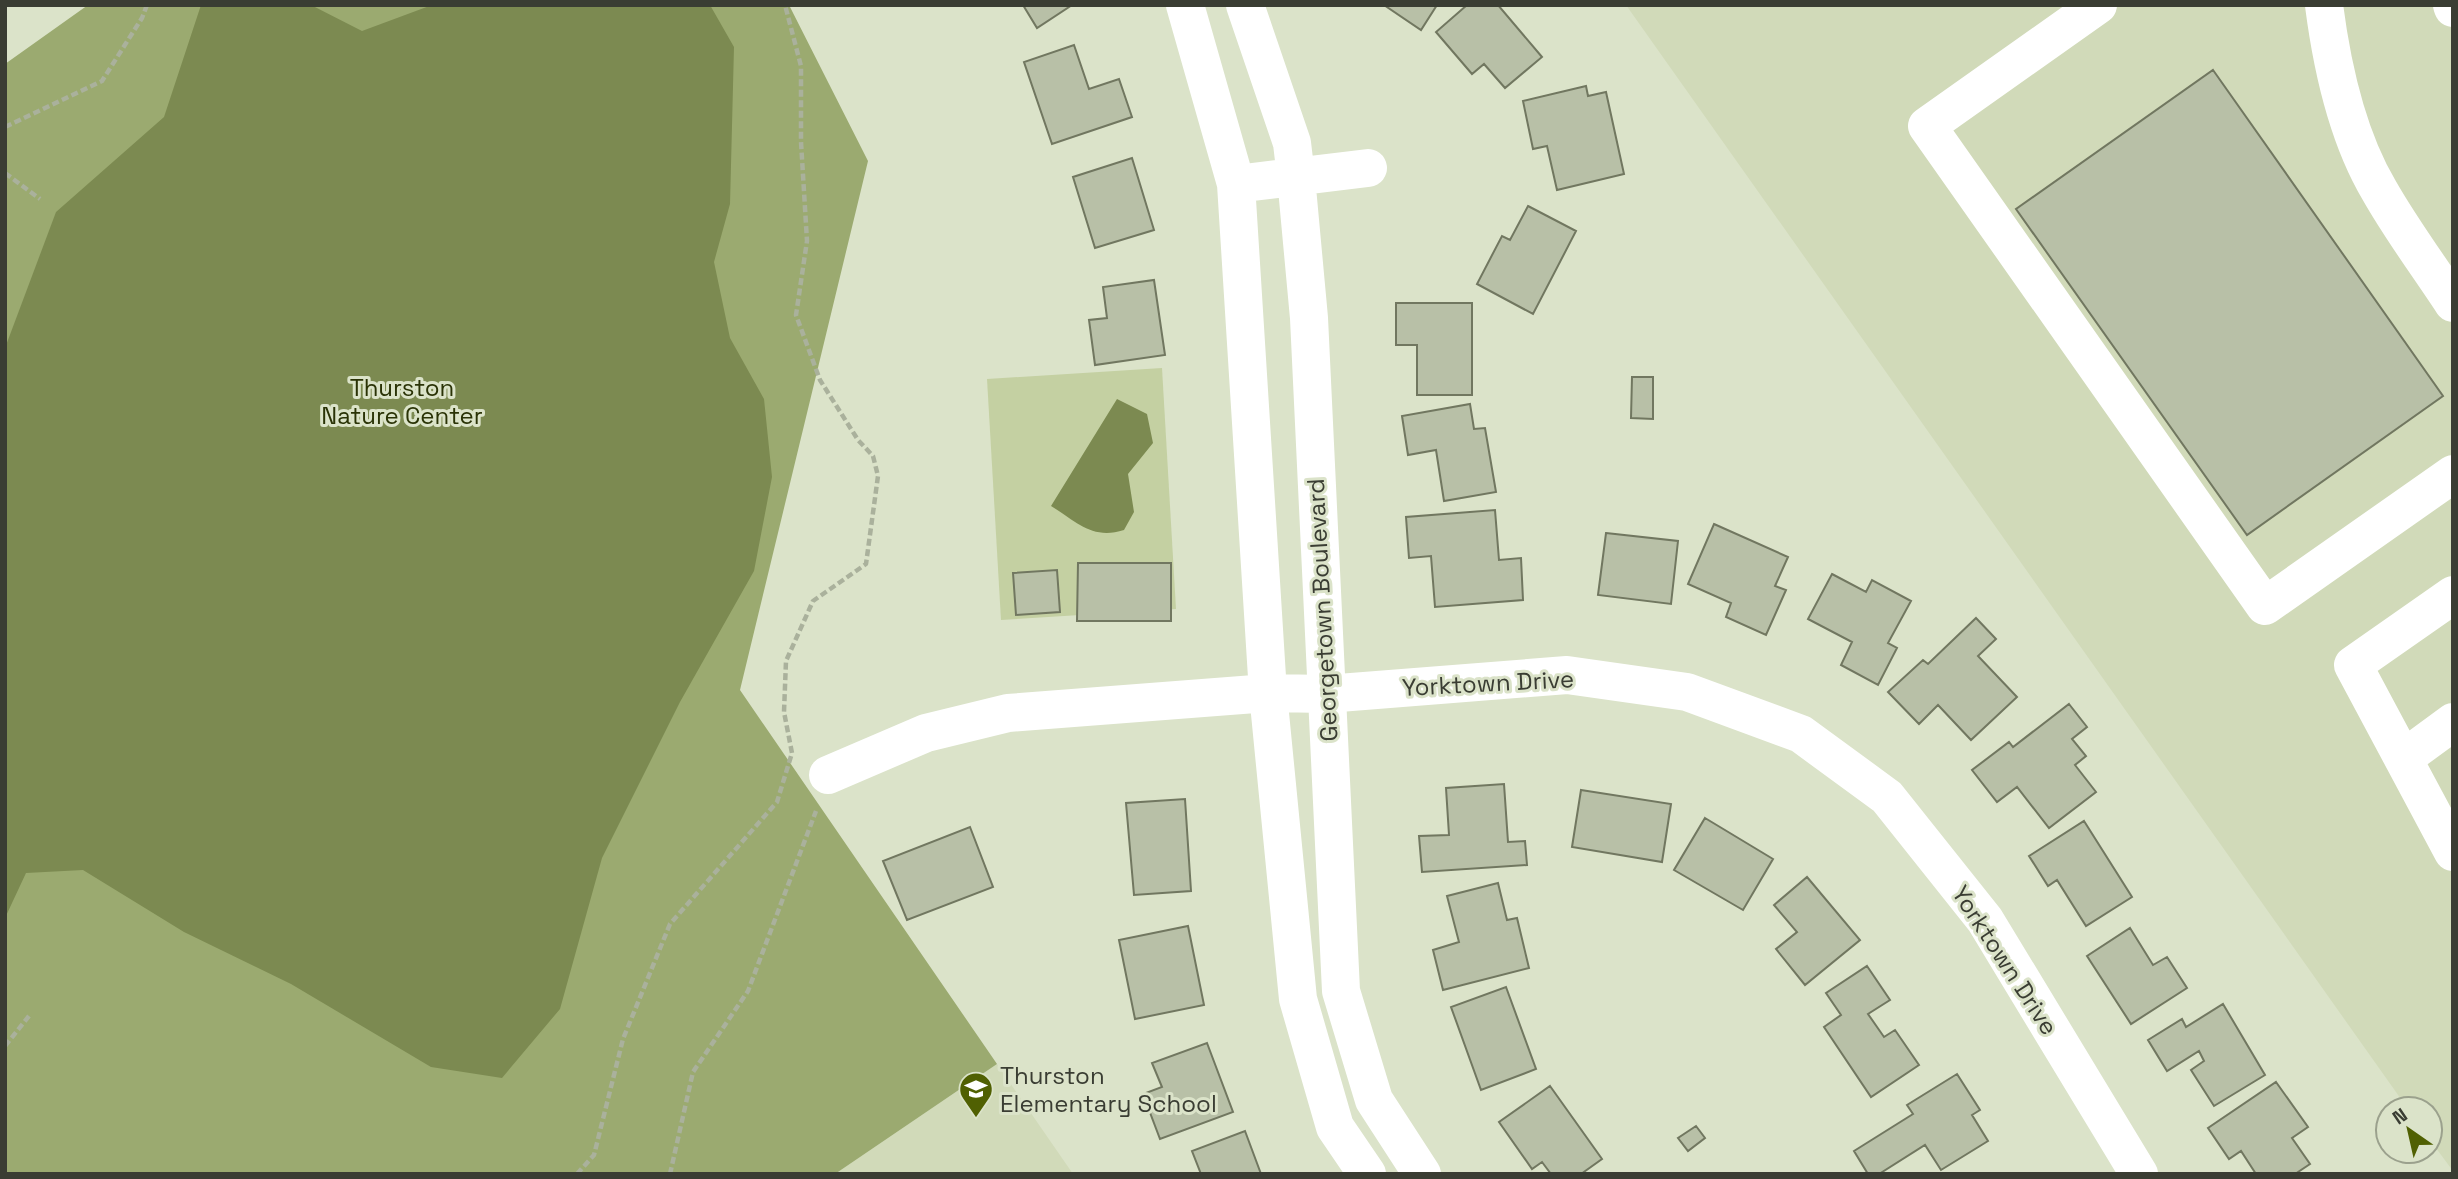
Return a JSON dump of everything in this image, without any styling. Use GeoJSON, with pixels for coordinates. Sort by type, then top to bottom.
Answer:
{"type":"FeatureCollection","features":[{"type":"Feature","properties":{"kind":"street"},"geometry":{"type":"LineString","coordinates":[[1185,5],[1236,184],[1268,693],[1298,999],[1335,1127],[1367,1174]]}},
{"type":"Feature","properties":{"kind":"street","name":"Georgetown Boulevard"},"geometry":{"type":"LineString","coordinates":[[1245,5],[1292,143],[1296,177],[1309,318],[1341,991],[1374,1100],[1422,1174]]}},
{"type":"Feature","properties":{"kind":"street"},"geometry":{"type":"LineString","coordinates":[[2098,5],[1927,126],[2265,606],[2453,474]]}},
{"type":"Feature","properties":{"kind":"street"},"geometry":{"type":"LineString","coordinates":[[2324,5],[2331,55],[2354,132],[2377,188],[2453,303]]}},
{"type":"Feature","properties":{"kind":"street"},"geometry":{"type":"LineString","coordinates":[[1236,184],[1368,167]]}},
{"type":"Feature","properties":{"kind":"street"},"geometry":{"type":"LineString","coordinates":[[2453,594],[2353,665],[2453,852]]}},
{"type":"Feature","properties":{"kind":"street","name":"Yorktown Drive"},"geometry":{"type":"LineString","coordinates":[[828,775],[926,733],[1008,713],[1268,693],[1326,694],[1567,675],[1687,692],[1801,734],[1887,797],[1985,920],[2139,1174]]}},
{"type":"Feature","properties":{"kind":"street"},"geometry":{"type":"LineString","coordinates":[[2404,758],[2453,722]]}},
{"type":"Feature","properties":{"kind":"street"},"geometry":{"type":"LineString","coordinates":[[1312,1048],[1356,1041]]}},
{"type":"Feature","properties":{"kind":"path"},"geometry":{"type":"LineString","coordinates":[[5,127],[102,81],[142,18],[147,5]]}},
{"type":"Feature","properties":{"kind":"path"},"geometry":{"type":"LineString","coordinates":[[577,1174],[594,1155],[623,1039],[670,924],[777,802],[792,753],[784,712],[786,662],[813,601],[866,564],[878,476],[873,456],[858,440],[820,380],[796,315],[807,241],[801,142],[801,66],[785,5]]}},
{"type":"Feature","properties":{"kind":"path"},"geometry":{"type":"LineString","coordinates":[[5,173],[40,199]]}},
{"type":"Feature","properties":{"kind":"path"},"geometry":{"type":"LineString","coordinates":[[670,1174],[693,1072],[748,991],[828,775]]}},
{"type":"Feature","properties":{"kind":"path"},"geometry":{"type":"LineString","coordinates":[[5,1045],[29,1016]]}},
{"type":"Feature","properties":{"kind":"shaded area","name":"Thurston Nature Center"},"geometry":{"type":"Polygon","coordinates":[[[201,5],[311,5],[362,31],[432,5],[710,5],[734,47],[730,204],[714,262],[730,338],[764,399],[772,477],[754,571],[680,702],[602,858],[560,1009],[502,1078],[431,1067],[291,984],[184,932],[83,870],[26,873],[5,918],[5,348],[56,212],[164,117],[201,5]]]}},
{"type":"Feature","properties":{"kind":"shaded area"},"geometry":{"type":"Polygon","coordinates":[[[1626,5],[2453,5],[2453,1171],[2444,1159],[2444,1095],[2398,1095],[1626,5]]]}},
{"type":"Feature","properties":{"kind":"shaded area"},"geometry":{"type":"Polygon","coordinates":[[[1162,368],[1176,609],[1001,620],[987,379],[1162,368]]]}},
{"type":"Feature","properties":{"kind":"shaded area"},"geometry":{"type":"Polygon","coordinates":[[[1117,399],[1147,414],[1153,443],[1128,474],[1134,512],[1124,530],[1103,533],[1085,528],[1051,506],[1117,399]]]}},
{"type":"Feature","properties":{"kind":"shaded area","name":"Thurston Elementary School"},"geometry":{"type":"Polygon","coordinates":[[[997,1064],[1073,1174],[835,1174],[997,1064]]]}},
{"type":"Feature","properties":{"kind":"green space","name":"Thurston Nature Center"},"geometry":{"type":"Polygon","coordinates":[[[88,5],[789,5],[868,161],[740,690],[997,1064],[835,1174],[5,1174],[5,64],[88,5]]]}},
{"type":"Feature","properties":{"kind":"building"},"geometry":{"type":"Polygon","coordinates":[[[1023,5],[1072,5],[1037,28],[1023,5]]]}},
{"type":"Feature","properties":{"kind":"building"},"geometry":{"type":"Polygon","coordinates":[[[1384,5],[1437,5],[1421,30],[1384,5]]]}},
{"type":"Feature","properties":{"kind":"building"},"geometry":{"type":"Polygon","coordinates":[[[1467,5],[1498,5],[1542,57],[1505,88],[1484,64],[1472,74],[1436,32],[1467,5]]]}},
{"type":"Feature","properties":{"kind":"building"},"geometry":{"type":"Polygon","coordinates":[[[1074,45],[1089,89],[1119,79],[1132,117],[1052,144],[1024,62],[1074,45]]]}},
{"type":"Feature","properties":{"kind":"building"},"geometry":{"type":"Polygon","coordinates":[[[2213,70],[2443,396],[2247,535],[2016,209],[2213,70]]]}},
{"type":"Feature","properties":{"kind":"building"},"geometry":{"type":"Polygon","coordinates":[[[1586,86],[1588,96],[1606,92],[1624,174],[1557,190],[1547,146],[1533,149],[1523,101],[1586,86]]]}},
{"type":"Feature","properties":{"kind":"building"},"geometry":{"type":"Polygon","coordinates":[[[1132,158],[1154,230],[1095,248],[1073,177],[1132,158]]]}},
{"type":"Feature","properties":{"kind":"building"},"geometry":{"type":"Polygon","coordinates":[[[1528,206],[1576,231],[1533,314],[1477,284],[1502,236],[1510,240],[1528,206]]]}},
{"type":"Feature","properties":{"kind":"building"},"geometry":{"type":"Polygon","coordinates":[[[1154,280],[1165,355],[1095,365],[1089,320],[1107,318],[1103,287],[1154,280]]]}},
{"type":"Feature","properties":{"kind":"building"},"geometry":{"type":"Polygon","coordinates":[[[1396,303],[1472,303],[1472,395],[1417,395],[1417,345],[1396,345],[1396,303]]]}},
{"type":"Feature","properties":{"kind":"building"},"geometry":{"type":"Polygon","coordinates":[[[1632,377],[1653,377],[1653,419],[1631,418],[1632,377]]]}},
{"type":"Feature","properties":{"kind":"building"},"geometry":{"type":"Polygon","coordinates":[[[1470,404],[1474,429],[1485,428],[1496,492],[1444,501],[1436,450],[1408,455],[1402,416],[1470,404]]]}},
{"type":"Feature","properties":{"kind":"building"},"geometry":{"type":"Polygon","coordinates":[[[1495,510],[1499,560],[1521,558],[1523,600],[1435,607],[1431,556],[1409,558],[1406,517],[1495,510]]]}},
{"type":"Feature","properties":{"kind":"building"},"geometry":{"type":"Polygon","coordinates":[[[1714,524],[1788,557],[1775,586],[1786,590],[1766,635],[1726,617],[1731,603],[1688,584],[1714,524]]]}},
{"type":"Feature","properties":{"kind":"building"},"geometry":{"type":"Polygon","coordinates":[[[1606,533],[1678,541],[1671,604],[1598,595],[1606,533]]]}},
{"type":"Feature","properties":{"kind":"building"},"geometry":{"type":"Polygon","coordinates":[[[1078,563],[1171,563],[1171,621],[1077,621],[1078,563]]]}},
{"type":"Feature","properties":{"kind":"building"},"geometry":{"type":"Polygon","coordinates":[[[1057,570],[1060,612],[1016,615],[1013,573],[1057,570]]]}},
{"type":"Feature","properties":{"kind":"building"},"geometry":{"type":"Polygon","coordinates":[[[1832,574],[1866,592],[1872,580],[1911,601],[1888,643],[1897,648],[1878,685],[1841,665],[1852,642],[1808,619],[1832,574]]]}},
{"type":"Feature","properties":{"kind":"building"},"geometry":{"type":"Polygon","coordinates":[[[1976,618],[1996,639],[1978,656],[2017,697],[1971,740],[1938,705],[1919,724],[1888,692],[1923,660],[1928,664],[1976,618]]]}},
{"type":"Feature","properties":{"kind":"building"},"geometry":{"type":"Polygon","coordinates":[[[2069,704],[2087,727],[2072,739],[2086,756],[2075,765],[2096,792],[2049,828],[2017,787],[1997,802],[1972,770],[2009,742],[2013,747],[2069,704]]]}},
{"type":"Feature","properties":{"kind":"building"},"geometry":{"type":"Polygon","coordinates":[[[1504,784],[1508,842],[1525,841],[1527,865],[1422,872],[1419,836],[1449,835],[1446,788],[1504,784]]]}},
{"type":"Feature","properties":{"kind":"building"},"geometry":{"type":"Polygon","coordinates":[[[1581,790],[1671,804],[1662,862],[1572,847],[1581,790]]]}},
{"type":"Feature","properties":{"kind":"building"},"geometry":{"type":"Polygon","coordinates":[[[1185,799],[1191,891],[1134,895],[1126,803],[1185,799]]]}},
{"type":"Feature","properties":{"kind":"building"},"geometry":{"type":"Polygon","coordinates":[[[1705,818],[1773,859],[1743,910],[1674,870],[1705,818]]]}},
{"type":"Feature","properties":{"kind":"building"},"geometry":{"type":"Polygon","coordinates":[[[2084,821],[2132,897],[2086,926],[2057,880],[2048,886],[2029,856],[2084,821]]]}},
{"type":"Feature","properties":{"kind":"building"},"geometry":{"type":"Polygon","coordinates":[[[970,827],[993,887],[907,920],[883,861],[970,827]]]}},
{"type":"Feature","properties":{"kind":"building"},"geometry":{"type":"Polygon","coordinates":[[[1807,877],[1860,940],[1805,985],[1776,949],[1797,932],[1774,905],[1807,877]]]}},
{"type":"Feature","properties":{"kind":"building"},"geometry":{"type":"Polygon","coordinates":[[[1498,883],[1507,920],[1517,918],[1529,968],[1443,990],[1433,950],[1459,942],[1447,896],[1498,883]]]}},
{"type":"Feature","properties":{"kind":"building"},"geometry":{"type":"Polygon","coordinates":[[[1188,926],[1204,1005],[1135,1019],[1119,940],[1188,926]]]}},
{"type":"Feature","properties":{"kind":"building"},"geometry":{"type":"Polygon","coordinates":[[[2130,928],[2153,965],[2167,957],[2187,988],[2131,1024],[2087,956],[2130,928]]]}},
{"type":"Feature","properties":{"kind":"building"},"geometry":{"type":"Polygon","coordinates":[[[1867,966],[1890,1000],[1868,1014],[1884,1037],[1895,1030],[1919,1065],[1871,1097],[1824,1027],[1841,1015],[1826,993],[1867,966]]]}},
{"type":"Feature","properties":{"kind":"building"},"geometry":{"type":"Polygon","coordinates":[[[1506,987],[1536,1069],[1481,1090],[1451,1007],[1506,987]]]}},
{"type":"Feature","properties":{"kind":"building"},"geometry":{"type":"Polygon","coordinates":[[[2223,1004],[2265,1075],[2214,1106],[2191,1070],[2204,1061],[2199,1051],[2167,1071],[2148,1040],[2182,1019],[2186,1027],[2223,1004]]]}},
{"type":"Feature","properties":{"kind":"building"},"geometry":{"type":"Polygon","coordinates":[[[1207,1043],[1233,1112],[1160,1139],[1143,1094],[1162,1087],[1152,1063],[1207,1043]]]}},
{"type":"Feature","properties":{"kind":"building"},"geometry":{"type":"Polygon","coordinates":[[[1957,1074],[1980,1110],[1972,1115],[1988,1141],[1941,1170],[1925,1145],[1879,1174],[1868,1174],[1854,1151],[1913,1114],[1907,1105],[1957,1074]]]}},
{"type":"Feature","properties":{"kind":"building"},"geometry":{"type":"Polygon","coordinates":[[[2276,1082],[2308,1127],[2292,1138],[2310,1164],[2295,1174],[2256,1174],[2241,1151],[2229,1159],[2208,1128],[2276,1082]]]}},
{"type":"Feature","properties":{"kind":"building"},"geometry":{"type":"Polygon","coordinates":[[[1550,1086],[1602,1159],[1581,1174],[1551,1174],[1542,1162],[1532,1169],[1499,1122],[1550,1086]]]}},
{"type":"Feature","properties":{"kind":"building"},"geometry":{"type":"Polygon","coordinates":[[[1696,1126],[1705,1138],[1688,1151],[1678,1138],[1696,1126]]]}},
{"type":"Feature","properties":{"kind":"building"},"geometry":{"type":"Polygon","coordinates":[[[1245,1131],[1261,1174],[1201,1174],[1192,1151],[1245,1131]]]}},
{"type":"Feature","properties":{"kind":"place","name":"Thurston Elementary School"},"geometry":{"type":"Point","coordinates":[976,1119]}}]}
